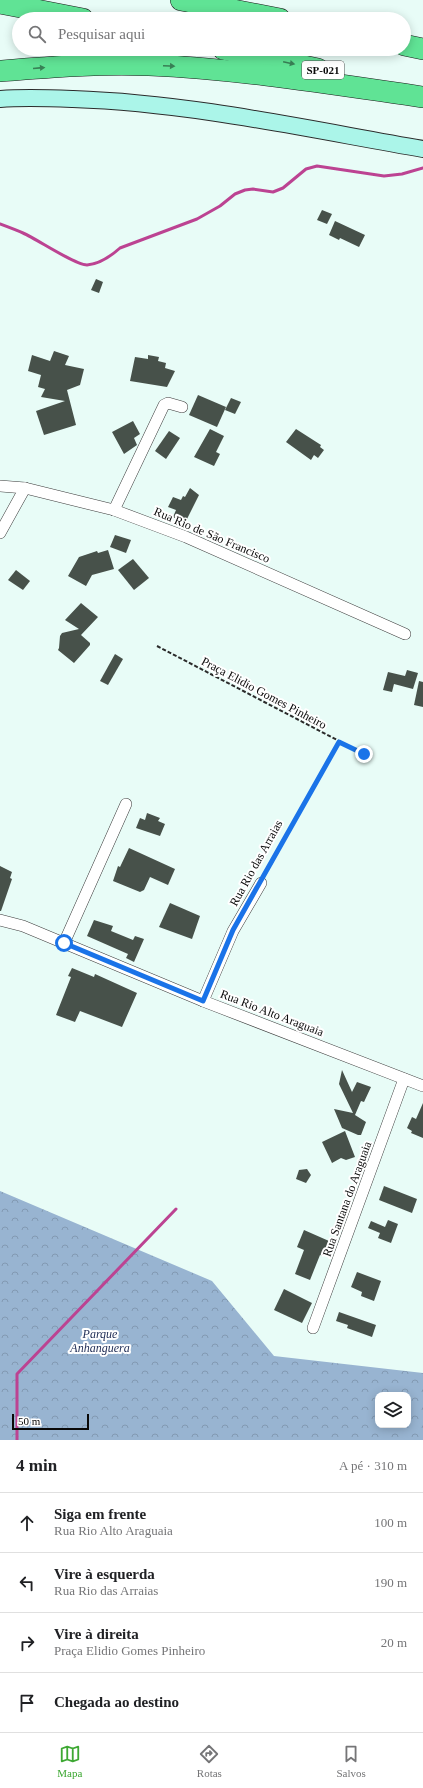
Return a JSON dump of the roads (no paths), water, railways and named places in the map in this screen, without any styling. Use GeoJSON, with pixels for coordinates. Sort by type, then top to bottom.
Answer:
{"type":"FeatureCollection","features":[{"type":"Feature","properties":{"kind":"highway"},"geometry":{"type":"LineString","coordinates":[[181,0],[244,12]]}},
{"type":"Feature","properties":{"kind":"highway"},"geometry":{"type":"LineString","coordinates":[[0,3],[47,12]]}},
{"type":"Feature","properties":{"kind":"highway"},"geometry":{"type":"LineString","coordinates":[[411,46],[423,49]]}},
{"type":"Feature","properties":{"kind":"highway","name":"SP-021"},"geometry":{"type":"LineString","coordinates":[[256,56],[423,92]]}},
{"type":"Feature","properties":{"kind":"highway"},"geometry":{"type":"LineString","coordinates":[[0,71],[97,64],[186,67],[328,83],[423,97]]}},
{"type":"Feature","properties":{"kind":"main road"},"geometry":{"type":"LineString","coordinates":[[0,99],[39,98],[96,100],[171,106],[423,149]]}},
{"type":"Feature","properties":{"kind":"street"},"geometry":{"type":"LineString","coordinates":[[114,510],[164,405],[168,403],[182,407]]}},
{"type":"Feature","properties":{"kind":"street","name":"Rua Rio de São Francisco"},"geometry":{"type":"LineString","coordinates":[[0,486],[25,488],[114,510],[186,537],[405,634]]}},
{"type":"Feature","properties":{"kind":"street"},"geometry":{"type":"LineString","coordinates":[[0,533],[25,488]]}},
{"type":"Feature","properties":{"kind":"street"},"geometry":{"type":"LineString","coordinates":[[64,943],[126,804]]}},
{"type":"Feature","properties":{"kind":"street","name":"Rua Rio das Arraias"},"geometry":{"type":"LineString","coordinates":[[203,1001],[233,930],[261,883]]}},
{"type":"Feature","properties":{"kind":"street","name":"Rua Rio Alto Araguaia"},"geometry":{"type":"LineString","coordinates":[[0,920],[23,926],[203,1001],[423,1086]]}},
{"type":"Feature","properties":{"kind":"street","name":"Rua Santana do Araguaia"},"geometry":{"type":"LineString","coordinates":[[313,1328],[404,1079]]}},
{"type":"Feature","properties":{"kind":"waterway"},"geometry":{"type":"LineString","coordinates":[[0,224],[29,236],[74,261],[87,265],[105,259],[120,248],[197,219],[220,206],[235,194],[245,190],[253,189],[273,192],[283,188],[306,169],[317,166],[384,176],[402,174],[423,168]]}},
{"type":"Feature","properties":{"kind":"waterway"},"geometry":{"type":"LineString","coordinates":[[17,1440],[17,1374],[176,1209]]}},
{"type":"Feature","properties":{"kind":"park label","name":"Parque Anhanguera"},"geometry":{"type":"Point","coordinates":[100,1341]}}]}
